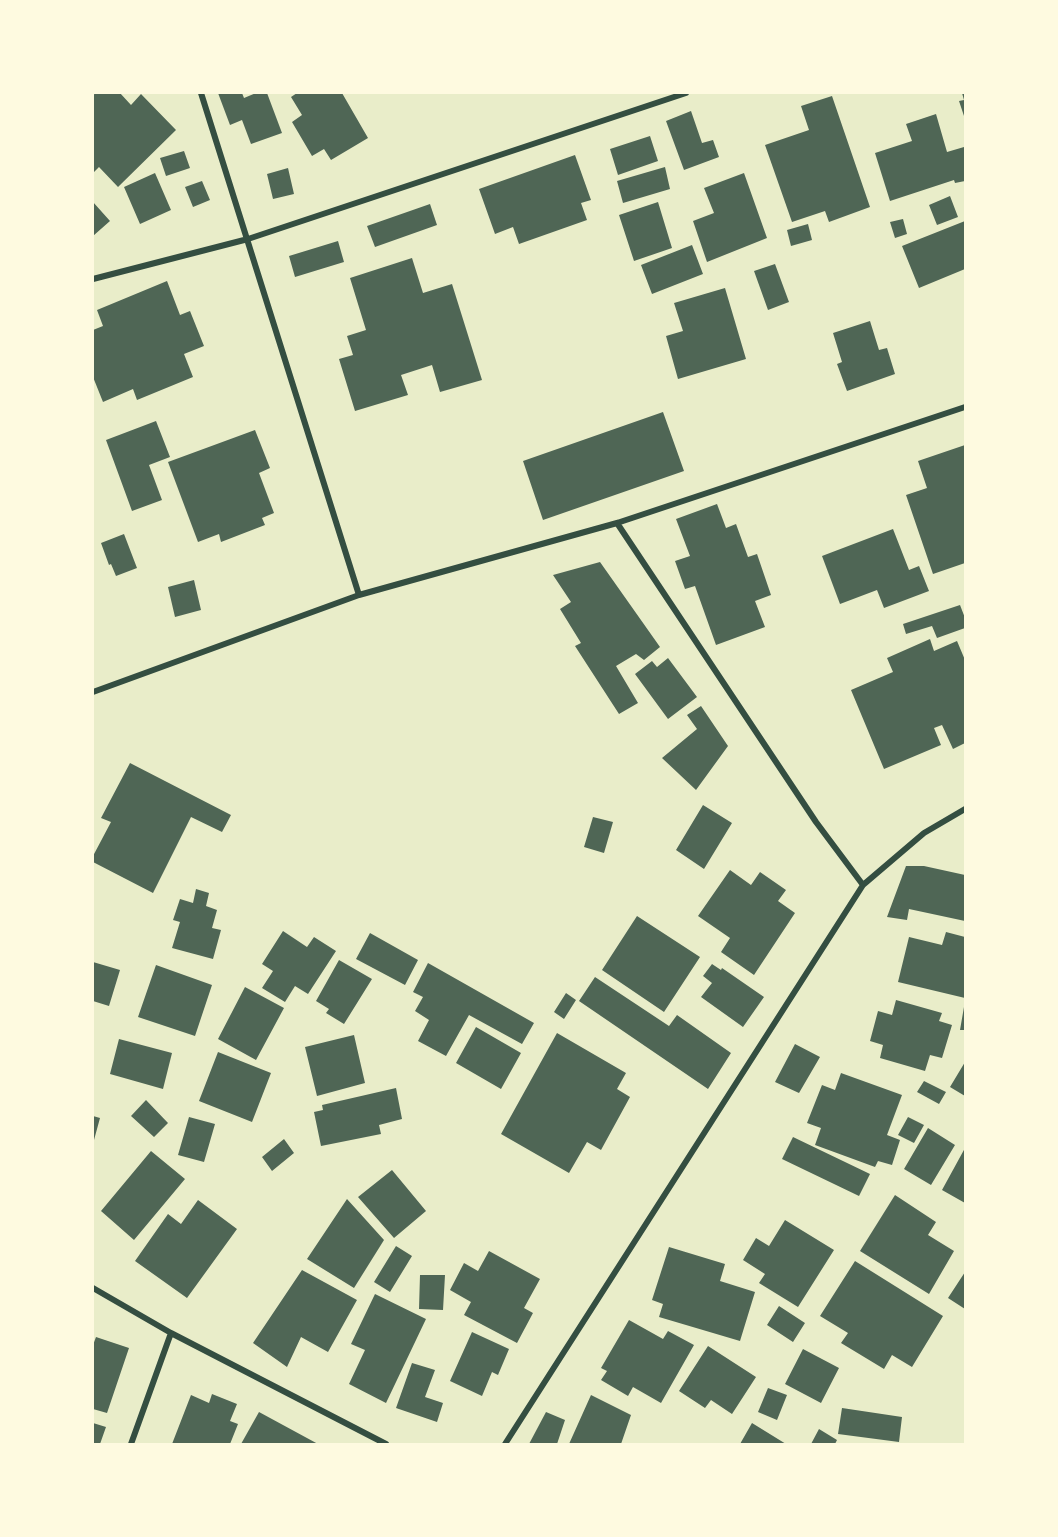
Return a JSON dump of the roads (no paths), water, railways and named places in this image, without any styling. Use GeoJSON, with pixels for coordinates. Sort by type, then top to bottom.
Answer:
{"type":"FeatureCollection","features":[{"type":"Feature","properties":{"kind":"street"},"geometry":{"type":"LineString","coordinates":[[201,93],[359,595]]}},
{"type":"Feature","properties":{"kind":"street"},"geometry":{"type":"LineString","coordinates":[[93,279],[248,239],[686,93]]}},
{"type":"Feature","properties":{"kind":"street"},"geometry":{"type":"LineString","coordinates":[[93,692],[359,595],[617,523],[965,407]]}},
{"type":"Feature","properties":{"kind":"street"},"geometry":{"type":"LineString","coordinates":[[617,523],[816,822],[863,885]]}},
{"type":"Feature","properties":{"kind":"street"},"geometry":{"type":"LineString","coordinates":[[505,1444],[863,885],[924,833],[965,809]]}},
{"type":"Feature","properties":{"kind":"street"},"geometry":{"type":"LineString","coordinates":[[93,1287],[171,1334],[386,1444]]}},
{"type":"Feature","properties":{"kind":"street"},"geometry":{"type":"LineString","coordinates":[[131,1444],[171,1334]]}}]}
